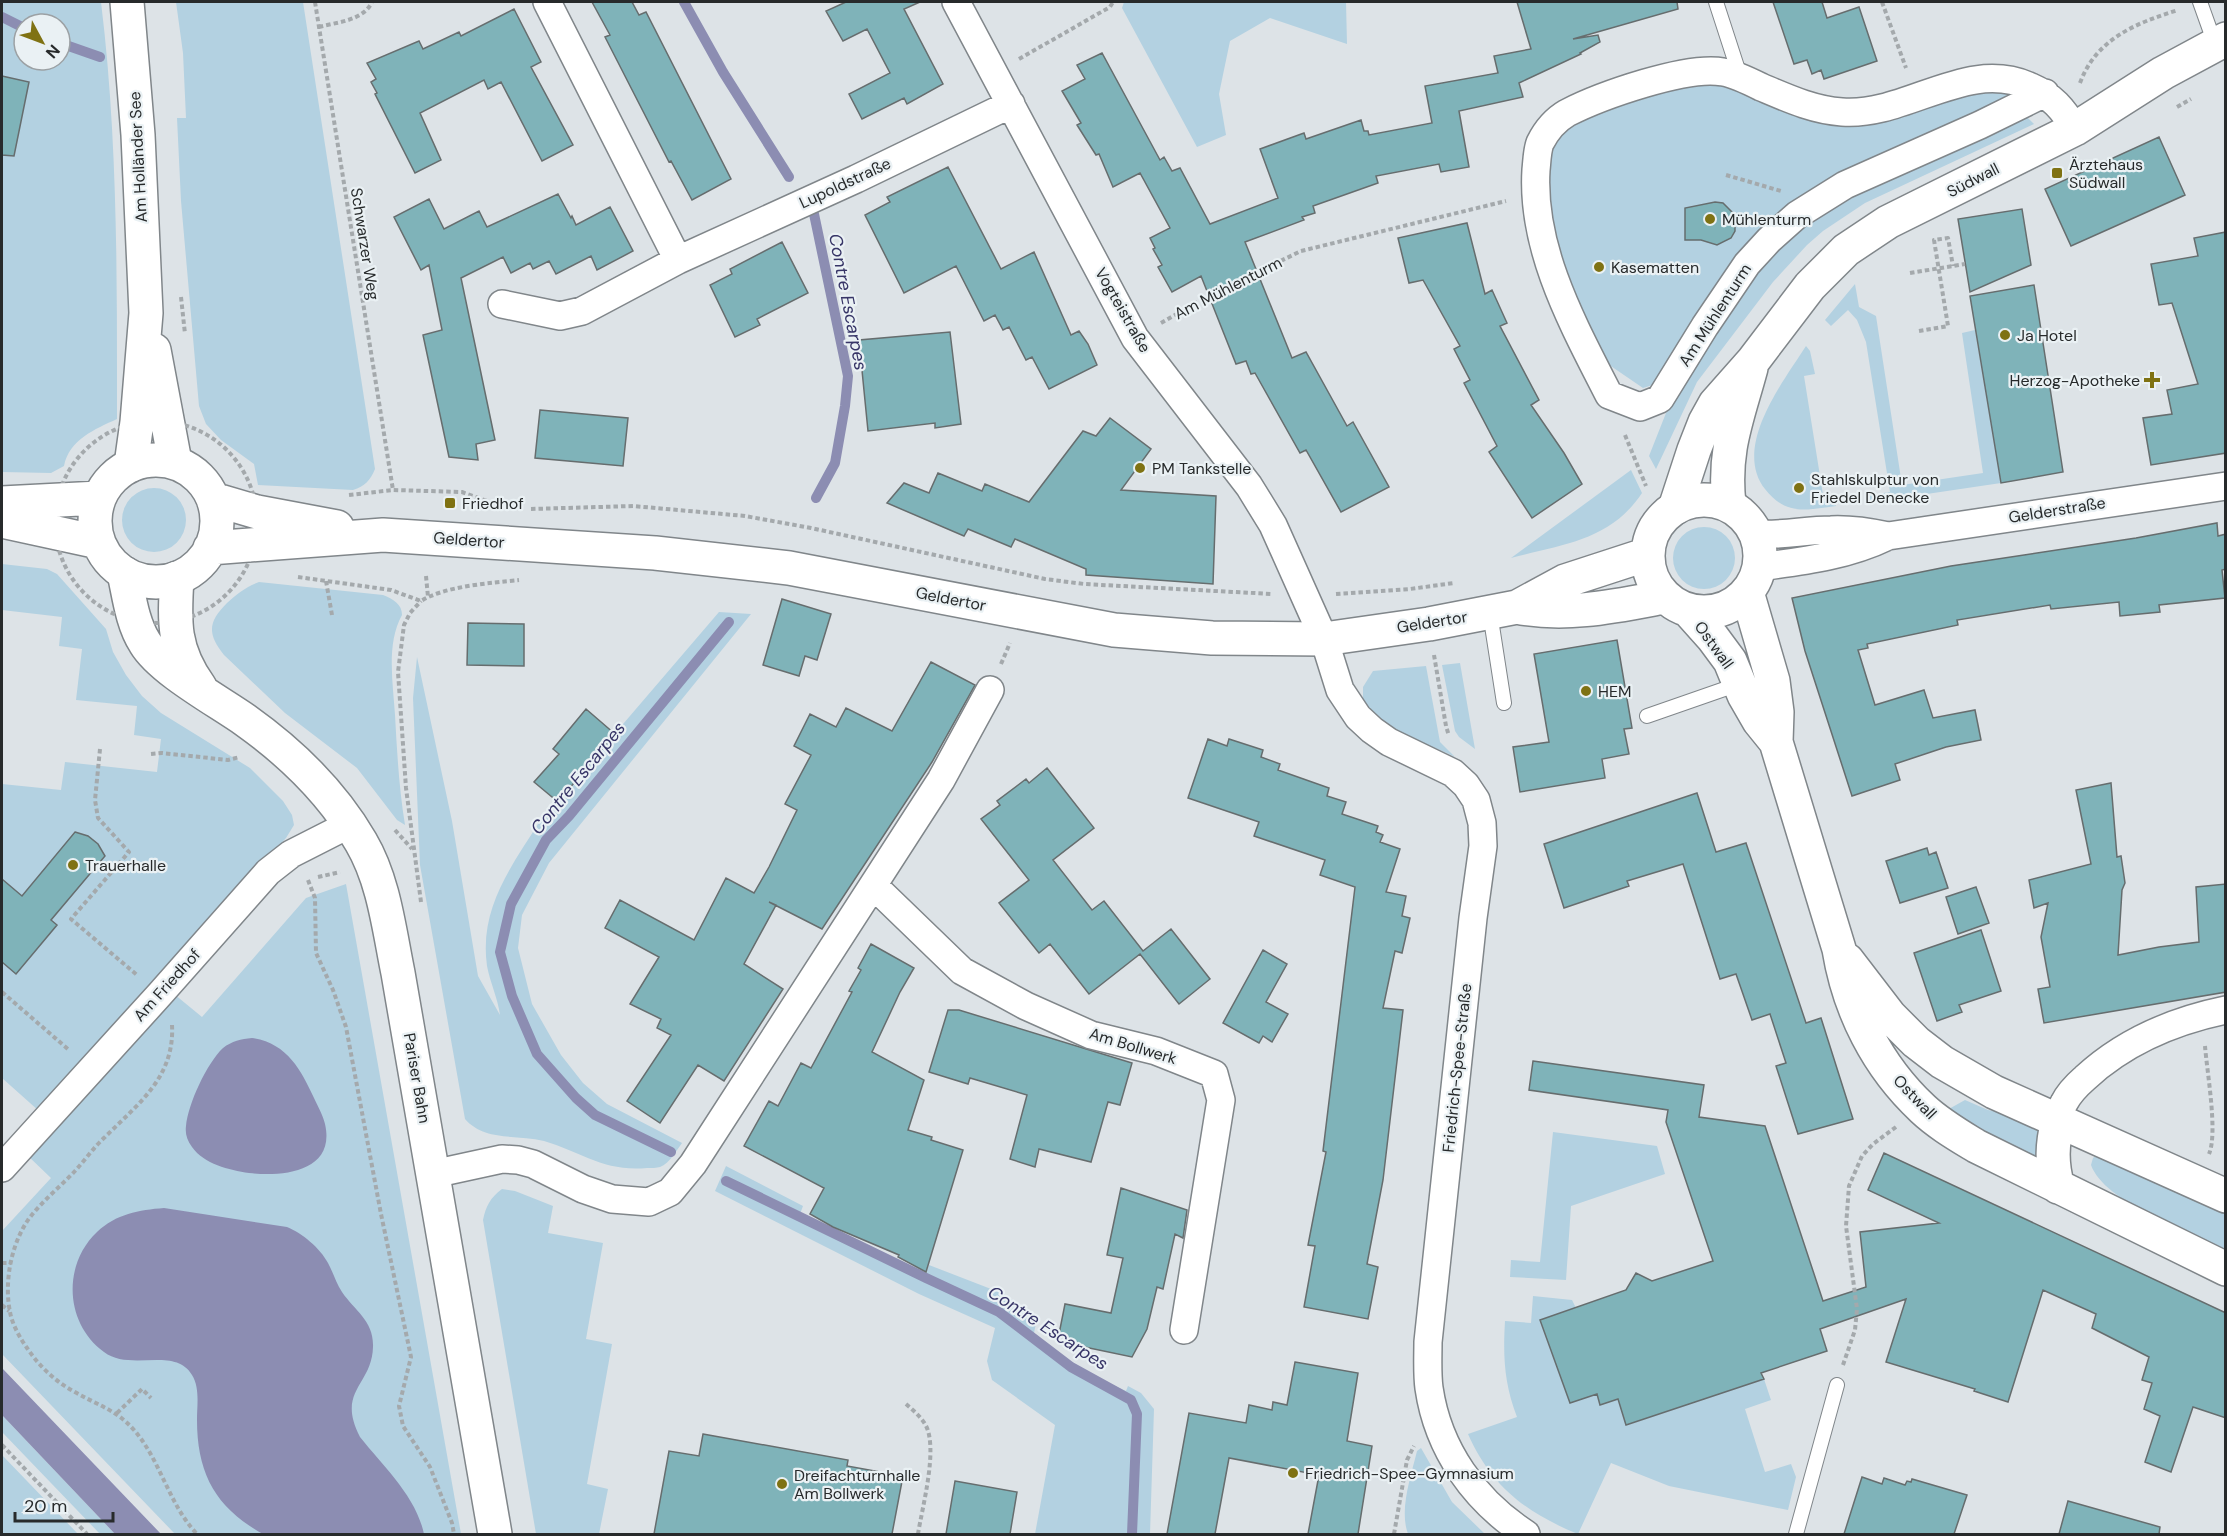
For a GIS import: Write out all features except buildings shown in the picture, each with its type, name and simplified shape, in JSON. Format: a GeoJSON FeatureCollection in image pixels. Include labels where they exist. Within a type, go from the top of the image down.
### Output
{"type":"FeatureCollection","features":[{"type":"Feature","properties":{"kind":"main road","name":"Am Holländer See"},"geometry":{"type":"LineString","coordinates":[[127,2],[138,135],[146,314],[131,465]]}},
{"type":"Feature","properties":{"kind":"main road","name":"Südwall"},"geometry":{"type":"LineString","coordinates":[[1675,508],[1705,422],[1728,388],[1753,361],[1810,286],[1846,250],[1888,222],[2075,129],[2163,73],[2220,41]]}},
{"type":"Feature","properties":{"kind":"main road","name":"Am Holländer See"},"geometry":{"type":"LineString","coordinates":[[146,314],[175,462]]}},
{"type":"Feature","properties":{"kind":"main road","name":"Südwall"},"geometry":{"type":"LineString","coordinates":[[1729,505],[1726,480],[1727,455],[1733,426],[1753,361]]}},
{"type":"Feature","properties":{"kind":"main road"},"geometry":{"type":"LineString","coordinates":[[145,460],[175,462],[191,471],[204,483],[213,499],[217,515],[216,532],[210,548],[196,566],[177,578],[159,582],[141,580],[124,573],[104,554],[98,542],[94,520],[99,498],[117,473],[131,465],[145,460]]}},
{"type":"Feature","properties":{"kind":"main road"},"geometry":{"type":"LineString","coordinates":[[2,503],[99,498]]}},
{"type":"Feature","properties":{"kind":"main road","name":"Geldertor"},"geometry":{"type":"LineString","coordinates":[[213,499],[257,512],[383,535],[655,553],[789,568],[1024,629],[1114,630],[1212,638],[1323,639],[1429,624],[1503,610],[1541,612],[1676,603]]}},
{"type":"Feature","properties":{"kind":"main road"},"geometry":{"type":"LineString","coordinates":[[1711,500],[1729,505],[1744,516],[1753,527],[1760,549],[1753,580],[1739,601],[1724,608],[1707,612],[1676,603],[1655,585],[1650,572],[1648,554],[1651,536],[1661,520],[1675,508],[1692,501],[1711,500]]}},
{"type":"Feature","properties":{"kind":"main road"},"geometry":{"type":"LineString","coordinates":[[2,521],[98,542]]}},
{"type":"Feature","properties":{"kind":"main road","name":"Geldertor"},"geometry":{"type":"LineString","coordinates":[[210,548],[383,535]]}},
{"type":"Feature","properties":{"kind":"main road","name":"Geldertor"},"geometry":{"type":"LineString","coordinates":[[1503,610],[1565,581],[1648,554]]}},
{"type":"Feature","properties":{"kind":"main road","name":"Pariser Bahn"},"geometry":{"type":"LineString","coordinates":[[124,573],[135,621],[144,642],[162,662],[248,722],[286,753],[315,781],[350,824],[378,880],[434,1174],[495,1534]]}},
{"type":"Feature","properties":{"kind":"main road","name":"Pariser Bahn"},"geometry":{"type":"LineString","coordinates":[[177,578],[174,621],[177,637],[189,672],[203,691]]}},
{"type":"Feature","properties":{"kind":"main road","name":"Ostwall"},"geometry":{"type":"LineString","coordinates":[[1753,580],[1773,681],[1777,712],[1776,742],[1839,949],[1851,1003],[1872,1046],[1897,1081],[1923,1110],[1976,1146],[2226,1269]]}},
{"type":"Feature","properties":{"kind":"main road","name":"Ostwall"},"geometry":{"type":"LineString","coordinates":[[1676,603],[1713,638],[1730,661],[1739,684],[1759,721],[1776,742]]}},
{"type":"Feature","properties":{"kind":"main road","name":"Ostwall"},"geometry":{"type":"LineString","coordinates":[[1839,949],[1890,1017],[1916,1042],[1969,1079],[2211,1189]]}},
{"type":"Feature","properties":{"kind":"main road"},"geometry":{"type":"LineString","coordinates":[[2058,1120],[2052,1144],[2052,1167],[2058,1187]]}},
{"type":"Feature","properties":{"kind":"street"},"geometry":{"type":"LineString","coordinates":[[547,2],[678,260]]}},
{"type":"Feature","properties":{"kind":"street","name":"Vogteistraße"},"geometry":{"type":"LineString","coordinates":[[956,2],[1135,338],[1249,486],[1274,525],[1323,639]]}},
{"type":"Feature","properties":{"kind":"street","name":"Am Mühlenturm"},"geometry":{"type":"LineString","coordinates":[[2045,93],[1980,125],[1845,185],[1797,215],[1747,264],[1705,326],[1668,390],[1660,399],[1640,407],[1609,395],[1553,277],[1545,250],[1535,194],[1539,146],[1550,127],[1565,114],[1647,83],[1699,71],[1723,72],[1812,107],[1844,112],[1872,110],[1916,98],[1951,85],[1985,78],[2015,80],[2045,93],[2064,110],[2075,129]]}},
{"type":"Feature","properties":{"kind":"street","name":"Lupoldstraße"},"geometry":{"type":"LineString","coordinates":[[502,304],[560,316],[582,310],[678,260],[856,179],[1011,104]]}},
{"type":"Feature","properties":{"kind":"street","name":"Gelderstraße"},"geometry":{"type":"LineString","coordinates":[[1753,580],[1866,547],[1888,536],[2226,486]]}},
{"type":"Feature","properties":{"kind":"street","name":"Gelderstraße"},"geometry":{"type":"LineString","coordinates":[[1755,534],[1775,536],[1830,530],[1863,531],[1888,536]]}},
{"type":"Feature","properties":{"kind":"street","name":"Friedrich-Spee-Straße"},"geometry":{"type":"LineString","coordinates":[[1323,639],[1340,690],[1358,717],[1389,742],[1453,773],[1466,785],[1476,800],[1482,823],[1483,846],[1473,918],[1428,1342],[1429,1388],[1439,1430],[1453,1461],[1476,1491],[1499,1514],[1526,1534]]}},
{"type":"Feature","properties":{"kind":"street"},"geometry":{"type":"LineString","coordinates":[[434,1174],[502,1159],[533,1164],[583,1189],[612,1199],[649,1202],[670,1192],[693,1164],[874,886],[941,780],[990,690]]}},
{"type":"Feature","properties":{"kind":"street","name":"Am Friedhof"},"geometry":{"type":"LineString","coordinates":[[2,1168],[268,872],[298,850],[350,824]]}},
{"type":"Feature","properties":{"kind":"street","name":"Am Bollwerk"},"geometry":{"type":"LineString","coordinates":[[874,886],[962,971],[1026,1006],[1091,1035],[1156,1051],[1214,1074],[1221,1100],[1184,1330]]}},
{"type":"Feature","properties":{"kind":"street"},"geometry":{"type":"LineString","coordinates":[[2058,1120],[2063,1103],[2073,1089],[2096,1068],[2124,1049],[2148,1034],[2174,1024],[2226,1010]]}},
{"type":"Feature","properties":{"kind":"lane"},"geometry":{"type":"LineString","coordinates":[[1716,2],[1741,79]]}},
{"type":"Feature","properties":{"kind":"lane"},"geometry":{"type":"LineString","coordinates":[[2200,3],[2220,41]]}},
{"type":"Feature","properties":{"kind":"lane"},"geometry":{"type":"LineString","coordinates":[[1503,610],[1504,703]]}},
{"type":"Feature","properties":{"kind":"lane"},"geometry":{"type":"LineString","coordinates":[[1647,716],[1739,684]]}},
{"type":"Feature","properties":{"kind":"lane"},"geometry":{"type":"LineString","coordinates":[[1796,1534],[1837,1385]]}},
{"type":"Feature","properties":{"kind":"path","name":"Schwarzer Weg"},"geometry":{"type":"LineString","coordinates":[[315,2],[393,490],[462,492],[501,507],[510,508]]}},
{"type":"Feature","properties":{"kind":"path"},"geometry":{"type":"LineString","coordinates":[[319,27],[357,17],[365,12],[372,2]]}},
{"type":"Feature","properties":{"kind":"path"},"geometry":{"type":"LineString","coordinates":[[995,72],[1110,7],[1113,2]]}},
{"type":"Feature","properties":{"kind":"path"},"geometry":{"type":"LineString","coordinates":[[1882,2],[1916,98]]}},
{"type":"Feature","properties":{"kind":"path"},"geometry":{"type":"LineString","coordinates":[[2075,129],[2078,87],[2083,74],[2091,61],[2110,41],[2126,29],[2142,22],[2200,3]]}},
{"type":"Feature","properties":{"kind":"path"},"geometry":{"type":"LineString","coordinates":[[1726,175],[1777,189],[1811,206]]}},
{"type":"Feature","properties":{"kind":"path","name":"Am Mühlenturm"},"geometry":{"type":"LineString","coordinates":[[1135,338],[1205,298],[1301,251],[1535,194]]}},
{"type":"Feature","properties":{"kind":"path"},"geometry":{"type":"LineString","coordinates":[[1919,331],[1948,326],[1934,240],[1948,238],[1953,266]]}},
{"type":"Feature","properties":{"kind":"path"},"geometry":{"type":"LineString","coordinates":[[1910,273],[1965,264]]}},
{"type":"Feature","properties":{"kind":"path"},"geometry":{"type":"LineString","coordinates":[[194,427],[214,439],[232,454],[246,474],[252,490]]}},
{"type":"Feature","properties":{"kind":"path"},"geometry":{"type":"LineString","coordinates":[[527,509],[633,506],[745,516],[822,530],[1045,579],[1083,584],[1305,596]]}},
{"type":"Feature","properties":{"kind":"path"},"geometry":{"type":"LineString","coordinates":[[61,561],[74,582],[91,599],[111,613]]}},
{"type":"Feature","properties":{"kind":"path"},"geometry":{"type":"LineString","coordinates":[[244,573],[255,573]]}},
{"type":"Feature","properties":{"kind":"path"},"geometry":{"type":"LineString","coordinates":[[288,575],[391,590],[421,601]]}},
{"type":"Feature","properties":{"kind":"path"},"geometry":{"type":"LineString","coordinates":[[426,576],[428,597]]}},
{"type":"Feature","properties":{"kind":"path"},"geometry":{"type":"LineString","coordinates":[[412,849],[398,672],[404,625],[410,613],[428,597],[447,591],[529,578]]}},
{"type":"Feature","properties":{"kind":"path"},"geometry":{"type":"LineString","coordinates":[[326,581],[332,615]]}},
{"type":"Feature","properties":{"kind":"path"},"geometry":{"type":"LineString","coordinates":[[1423,587],[1446,726],[1451,740]]}},
{"type":"Feature","properties":{"kind":"path"},"geometry":{"type":"LineString","coordinates":[[990,690],[1010,643],[1024,629]]}},
{"type":"Feature","properties":{"kind":"path"},"geometry":{"type":"LineString","coordinates":[[1010,643],[1024,629]]}},
{"type":"Feature","properties":{"kind":"path"},"geometry":{"type":"LineString","coordinates":[[1001,640],[1010,643]]}},
{"type":"Feature","properties":{"kind":"path"},"geometry":{"type":"LineString","coordinates":[[9,1312],[10,1263],[18,1239],[28,1220],[102,1139],[134,1109],[161,1077],[173,1043],[168,1003],[71,919],[129,852],[98,818],[95,800],[100,749]]}},
{"type":"Feature","properties":{"kind":"path"},"geometry":{"type":"LineString","coordinates":[[152,754],[228,760],[243,755]]}},
{"type":"Feature","properties":{"kind":"path"},"geometry":{"type":"LineString","coordinates":[[308,880],[315,898],[316,953],[333,990],[346,1027],[411,1357],[399,1406],[403,1426],[430,1467],[452,1522],[454,1534]]}},
{"type":"Feature","properties":{"kind":"path"},"geometry":{"type":"LineString","coordinates":[[2,992],[92,1069]]}},
{"type":"Feature","properties":{"kind":"path"},"geometry":{"type":"LineString","coordinates":[[2204,1040],[2212,1132],[2211,1189]]}},
{"type":"Feature","properties":{"kind":"path"},"geometry":{"type":"LineString","coordinates":[[1837,1385],[1857,1319],[1846,1226],[1848,1186],[1862,1156],[1873,1144],[1923,1110]]}},
{"type":"Feature","properties":{"kind":"path"},"geometry":{"type":"LineString","coordinates":[[2,1263],[10,1263]]}},
{"type":"Feature","properties":{"kind":"path"},"geometry":{"type":"LineString","coordinates":[[2,1305],[9,1312],[37,1362],[73,1391],[117,1413],[134,1430],[148,1449],[179,1510],[197,1534]]}},
{"type":"Feature","properties":{"kind":"path"},"geometry":{"type":"LineString","coordinates":[[117,1413],[142,1389],[151,1398]]}},
{"type":"Feature","properties":{"kind":"path"},"geometry":{"type":"LineString","coordinates":[[906,1404],[922,1420],[930,1438],[931,1455],[918,1534]]}},
{"type":"Feature","properties":{"kind":"path"},"geometry":{"type":"LineString","coordinates":[[1394,1534],[1407,1460],[1416,1442],[1439,1430]]}},
{"type":"Feature","properties":{"kind":"path"},"geometry":{"type":"LineString","coordinates":[[2,1445],[87,1534]]}},
{"type":"Feature","properties":{"kind":"shaded area"},"geometry":{"type":"Polygon","coordinates":[[[2,2],[101,2],[114,158],[117,419],[84,436],[71,449],[64,466],[51,473],[2,472],[2,2]]]}},
{"type":"Feature","properties":{"kind":"shaded area"},"geometry":{"type":"Polygon","coordinates":[[[176,2],[303,2],[375,469],[367,482],[353,490],[258,485],[254,464],[221,440],[206,424],[199,406],[181,201],[177,118],[186,118],[183,53],[176,2]]]}},
{"type":"Feature","properties":{"kind":"shaded area"},"geometry":{"type":"Polygon","coordinates":[[[1124,2],[1346,2],[1347,44],[1270,18],[1230,41],[1219,94],[1226,135],[1197,147],[1122,8],[1124,2]]]}},
{"type":"Feature","properties":{"kind":"shaded area"},"geometry":{"type":"Polygon","coordinates":[[[1705,82],[1726,86],[1782,107],[1969,92],[2008,92],[2003,102],[1825,185],[1656,384],[1643,388],[1602,360],[1576,309],[1550,220],[1549,154],[1564,131],[1581,117],[1613,101],[1705,82]]]}},
{"type":"Feature","properties":{"kind":"shaded area"},"geometry":{"type":"Polygon","coordinates":[[[2027,117],[2034,124],[1865,203],[1823,231],[1807,245],[1773,282],[1697,382],[1656,469],[1649,456],[1666,413],[1747,278],[1822,208],[2027,117]]]}},
{"type":"Feature","properties":{"kind":"shaded area"},"geometry":{"type":"Polygon","coordinates":[[[1855,284],[1859,307],[1876,316],[1902,485],[1983,473],[1962,333],[1975,330],[2001,483],[1866,503],[1865,496],[1890,492],[1866,342],[1857,320],[1848,310],[1831,326],[1825,320],[1855,284]]]}},
{"type":"Feature","properties":{"kind":"shaded area"},"geometry":{"type":"Polygon","coordinates":[[[1806,346],[1810,351],[1815,374],[1804,376],[1824,501],[1835,500],[1836,506],[1797,509],[1781,504],[1765,489],[1756,472],[1754,454],[1757,435],[1774,396],[1806,346]]]}},
{"type":"Feature","properties":{"kind":"shaded area"},"geometry":{"type":"Polygon","coordinates":[[[1631,470],[1642,493],[1615,521],[1584,538],[1511,558],[1631,470]]]}},
{"type":"Feature","properties":{"kind":"shaded area"},"geometry":{"type":"Polygon","coordinates":[[[148,488],[160,488],[177,497],[184,508],[186,520],[184,532],[177,543],[160,552],[148,552],[136,547],[127,538],[122,526],[122,514],[127,502],[136,493],[148,488]]]}},
{"type":"Feature","properties":{"kind":"shaded area"},"geometry":{"type":"Polygon","coordinates":[[[1704,527],[1726,536],[1735,558],[1726,580],[1704,589],[1682,580],[1673,558],[1682,536],[1704,527]]]}},
{"type":"Feature","properties":{"kind":"shaded area"},"geometry":{"type":"Polygon","coordinates":[[[2,564],[47,569],[57,574],[106,629],[113,652],[126,675],[142,696],[161,713],[250,768],[283,801],[292,815],[294,825],[286,838],[39,1111],[2,1078],[2,784],[61,790],[65,762],[157,772],[161,739],[134,735],[137,706],[76,700],[82,649],[59,646],[62,617],[2,610],[2,564]]]}},
{"type":"Feature","properties":{"kind":"shaded area"},"geometry":{"type":"Polygon","coordinates":[[[259,582],[383,595],[399,605],[402,615],[394,638],[392,677],[398,770],[405,825],[397,820],[357,768],[285,713],[218,648],[212,634],[216,616],[235,596],[259,582]]]}},
{"type":"Feature","properties":{"kind":"shaded area"},"geometry":{"type":"Polygon","coordinates":[[[719,612],[751,614],[549,863],[522,915],[518,948],[532,1004],[561,1055],[583,1083],[607,1104],[682,1143],[670,1160],[660,1167],[632,1168],[605,1164],[544,1141],[482,1131],[465,1119],[420,865],[413,698],[417,657],[452,821],[478,976],[500,1015],[487,966],[486,945],[493,907],[508,872],[540,821],[719,612]]]}},
{"type":"Feature","properties":{"kind":"shaded area"},"geometry":{"type":"Polygon","coordinates":[[[1460,663],[1475,749],[1455,731],[1442,665],[1460,663]]]}},
{"type":"Feature","properties":{"kind":"shaded area"},"geometry":{"type":"Polygon","coordinates":[[[1426,666],[1440,742],[1455,757],[1391,728],[1371,711],[1363,699],[1363,687],[1373,671],[1426,666]]]}},
{"type":"Feature","properties":{"kind":"shaded area"},"geometry":{"type":"Polygon","coordinates":[[[346,884],[461,1534],[175,1534],[2,1354],[2,1231],[51,1178],[26,1154],[174,994],[202,1017],[306,898],[346,884]]]}},
{"type":"Feature","properties":{"kind":"shaded area"},"geometry":{"type":"Polygon","coordinates":[[[252,1038],[275,1046],[291,1059],[304,1078],[323,1117],[326,1140],[322,1152],[314,1162],[304,1168],[276,1174],[233,1170],[203,1158],[192,1147],[188,1139],[186,1126],[190,1107],[211,1063],[226,1046],[252,1038]]]}},
{"type":"Feature","properties":{"kind":"shaded area"},"geometry":{"type":"Polygon","coordinates":[[[1965,1100],[1988,1110],[1998,1112],[2005,1110],[2041,1126],[2039,1154],[2031,1157],[2022,1154],[1947,1110],[1965,1100]]]}},
{"type":"Feature","properties":{"kind":"shaded area"},"geometry":{"type":"Polygon","coordinates":[[[1553,1132],[1657,1146],[1665,1174],[1571,1206],[1566,1280],[1510,1277],[1511,1260],[1540,1262],[1553,1132]]]}},
{"type":"Feature","properties":{"kind":"shaded area"},"geometry":{"type":"Polygon","coordinates":[[[2098,1154],[2225,1211],[2225,1250],[2150,1215],[2112,1192],[2099,1179],[2091,1165],[2093,1158],[2098,1154]]]}},
{"type":"Feature","properties":{"kind":"shaded area"},"geometry":{"type":"Polygon","coordinates":[[[726,1166],[803,1206],[800,1214],[925,1276],[929,1265],[1004,1294],[1037,1318],[1034,1333],[1073,1366],[1126,1391],[1128,1386],[1141,1393],[1154,1409],[1150,1534],[1035,1534],[1055,1425],[992,1380],[987,1361],[995,1328],[919,1294],[715,1191],[726,1166]]]}},
{"type":"Feature","properties":{"kind":"shaded area"},"geometry":{"type":"Polygon","coordinates":[[[502,1189],[515,1191],[553,1206],[548,1233],[603,1243],[586,1339],[612,1344],[587,1484],[608,1489],[599,1534],[536,1534],[483,1220],[489,1203],[502,1189]]]}},
{"type":"Feature","properties":{"kind":"shaded area"},"geometry":{"type":"Polygon","coordinates":[[[164,1208],[287,1227],[304,1237],[320,1252],[342,1292],[367,1323],[372,1338],[371,1360],[353,1398],[354,1421],[360,1437],[406,1494],[420,1520],[424,1534],[263,1534],[233,1513],[221,1501],[205,1473],[198,1439],[197,1391],[192,1375],[175,1362],[115,1358],[91,1340],[75,1310],[73,1294],[78,1261],[86,1245],[104,1226],[120,1217],[164,1208]]]}},
{"type":"Feature","properties":{"kind":"shaded area"},"geometry":{"type":"Polygon","coordinates":[[[1533,1296],[1572,1300],[1576,1308],[1540,1320],[1570,1403],[1597,1394],[1600,1405],[1618,1399],[1627,1425],[1764,1379],[1771,1400],[1745,1409],[1765,1472],[1791,1464],[1796,1477],[1788,1510],[1669,1486],[1611,1463],[1578,1534],[1542,1517],[1512,1496],[1488,1469],[1468,1434],[1517,1417],[1509,1393],[1505,1370],[1505,1321],[1531,1323],[1533,1296]]]}},
{"type":"Feature","properties":{"kind":"shaded area"},"geometry":{"type":"Polygon","coordinates":[[[2,1368],[161,1534],[115,1534],[2,1415],[2,1368]]]}},
{"type":"Feature","properties":{"kind":"shaded area"},"geometry":{"type":"Polygon","coordinates":[[[2,1415],[115,1534],[100,1534],[2,1432],[2,1415]]]}},
{"type":"Feature","properties":{"kind":"shaded area"},"geometry":{"type":"Polygon","coordinates":[[[1421,1448],[1452,1502],[1485,1534],[1408,1534],[1405,1504],[1417,1451],[1421,1448]]]}},
{"type":"Feature","properties":{"kind":"shaded area"},"geometry":{"type":"Polygon","coordinates":[[[2,1455],[78,1534],[2,1534],[2,1455]]]}},
{"type":"Feature","properties":{"kind":"waterway","name":"Contre Escarpes"},"geometry":{"type":"LineString","coordinates":[[684,2],[723,72],[789,177]]}},
{"type":"Feature","properties":{"kind":"waterway"},"geometry":{"type":"LineString","coordinates":[[2,17],[12,22]]}},
{"type":"Feature","properties":{"kind":"waterway"},"geometry":{"type":"LineString","coordinates":[[72,47],[100,57]]}},
{"type":"Feature","properties":{"kind":"waterway","name":"Contre Escarpes"},"geometry":{"type":"LineString","coordinates":[[814,214],[848,376],[835,463],[816,498]]}},
{"type":"Feature","properties":{"kind":"waterway","name":"Contre Escarpes"},"geometry":{"type":"LineString","coordinates":[[671,1152],[595,1115],[576,1098],[537,1054],[512,996],[500,952],[511,904],[546,840],[569,816],[729,622]]}},
{"type":"Feature","properties":{"kind":"waterway","name":"Contre Escarpes"},"geometry":{"type":"LineString","coordinates":[[726,1181],[999,1312],[1071,1367],[1131,1400],[1137,1414],[1132,1534]]}},
{"type":"Feature","properties":{"kind":"place","name":"Ärztehaus Südwall"},"geometry":{"type":"Point","coordinates":[2057,173]}},
{"type":"Feature","properties":{"kind":"place","name":"Mühlenturm"},"geometry":{"type":"Point","coordinates":[1710,219]}},
{"type":"Feature","properties":{"kind":"place","name":"Kasematten"},"geometry":{"type":"Point","coordinates":[1599,267]}},
{"type":"Feature","properties":{"kind":"place","name":"Ja Hotel"},"geometry":{"type":"Point","coordinates":[2005,335]}},
{"type":"Feature","properties":{"kind":"place","name":"Herzog-Apotheke"},"geometry":{"type":"Point","coordinates":[2152,380]}},
{"type":"Feature","properties":{"kind":"place","name":"PM Tankstelle"},"geometry":{"type":"Point","coordinates":[1140,468]}},
{"type":"Feature","properties":{"kind":"place","name":"Stahlskulptur von Friedel Denecke"},"geometry":{"type":"Point","coordinates":[1799,488]}},
{"type":"Feature","properties":{"kind":"place","name":"Friedhof"},"geometry":{"type":"Point","coordinates":[450,503]}},
{"type":"Feature","properties":{"kind":"place","name":"HEM"},"geometry":{"type":"Point","coordinates":[1586,691]}},
{"type":"Feature","properties":{"kind":"place","name":"Trauerhalle"},"geometry":{"type":"Point","coordinates":[73,865]}},
{"type":"Feature","properties":{"kind":"place","name":"Friedrich-Spee-Gymnasium"},"geometry":{"type":"Point","coordinates":[1293,1473]}},
{"type":"Feature","properties":{"kind":"place","name":"Dreifachturnhalle Am Bollwerk"},"geometry":{"type":"Point","coordinates":[782,1484]}}]}
